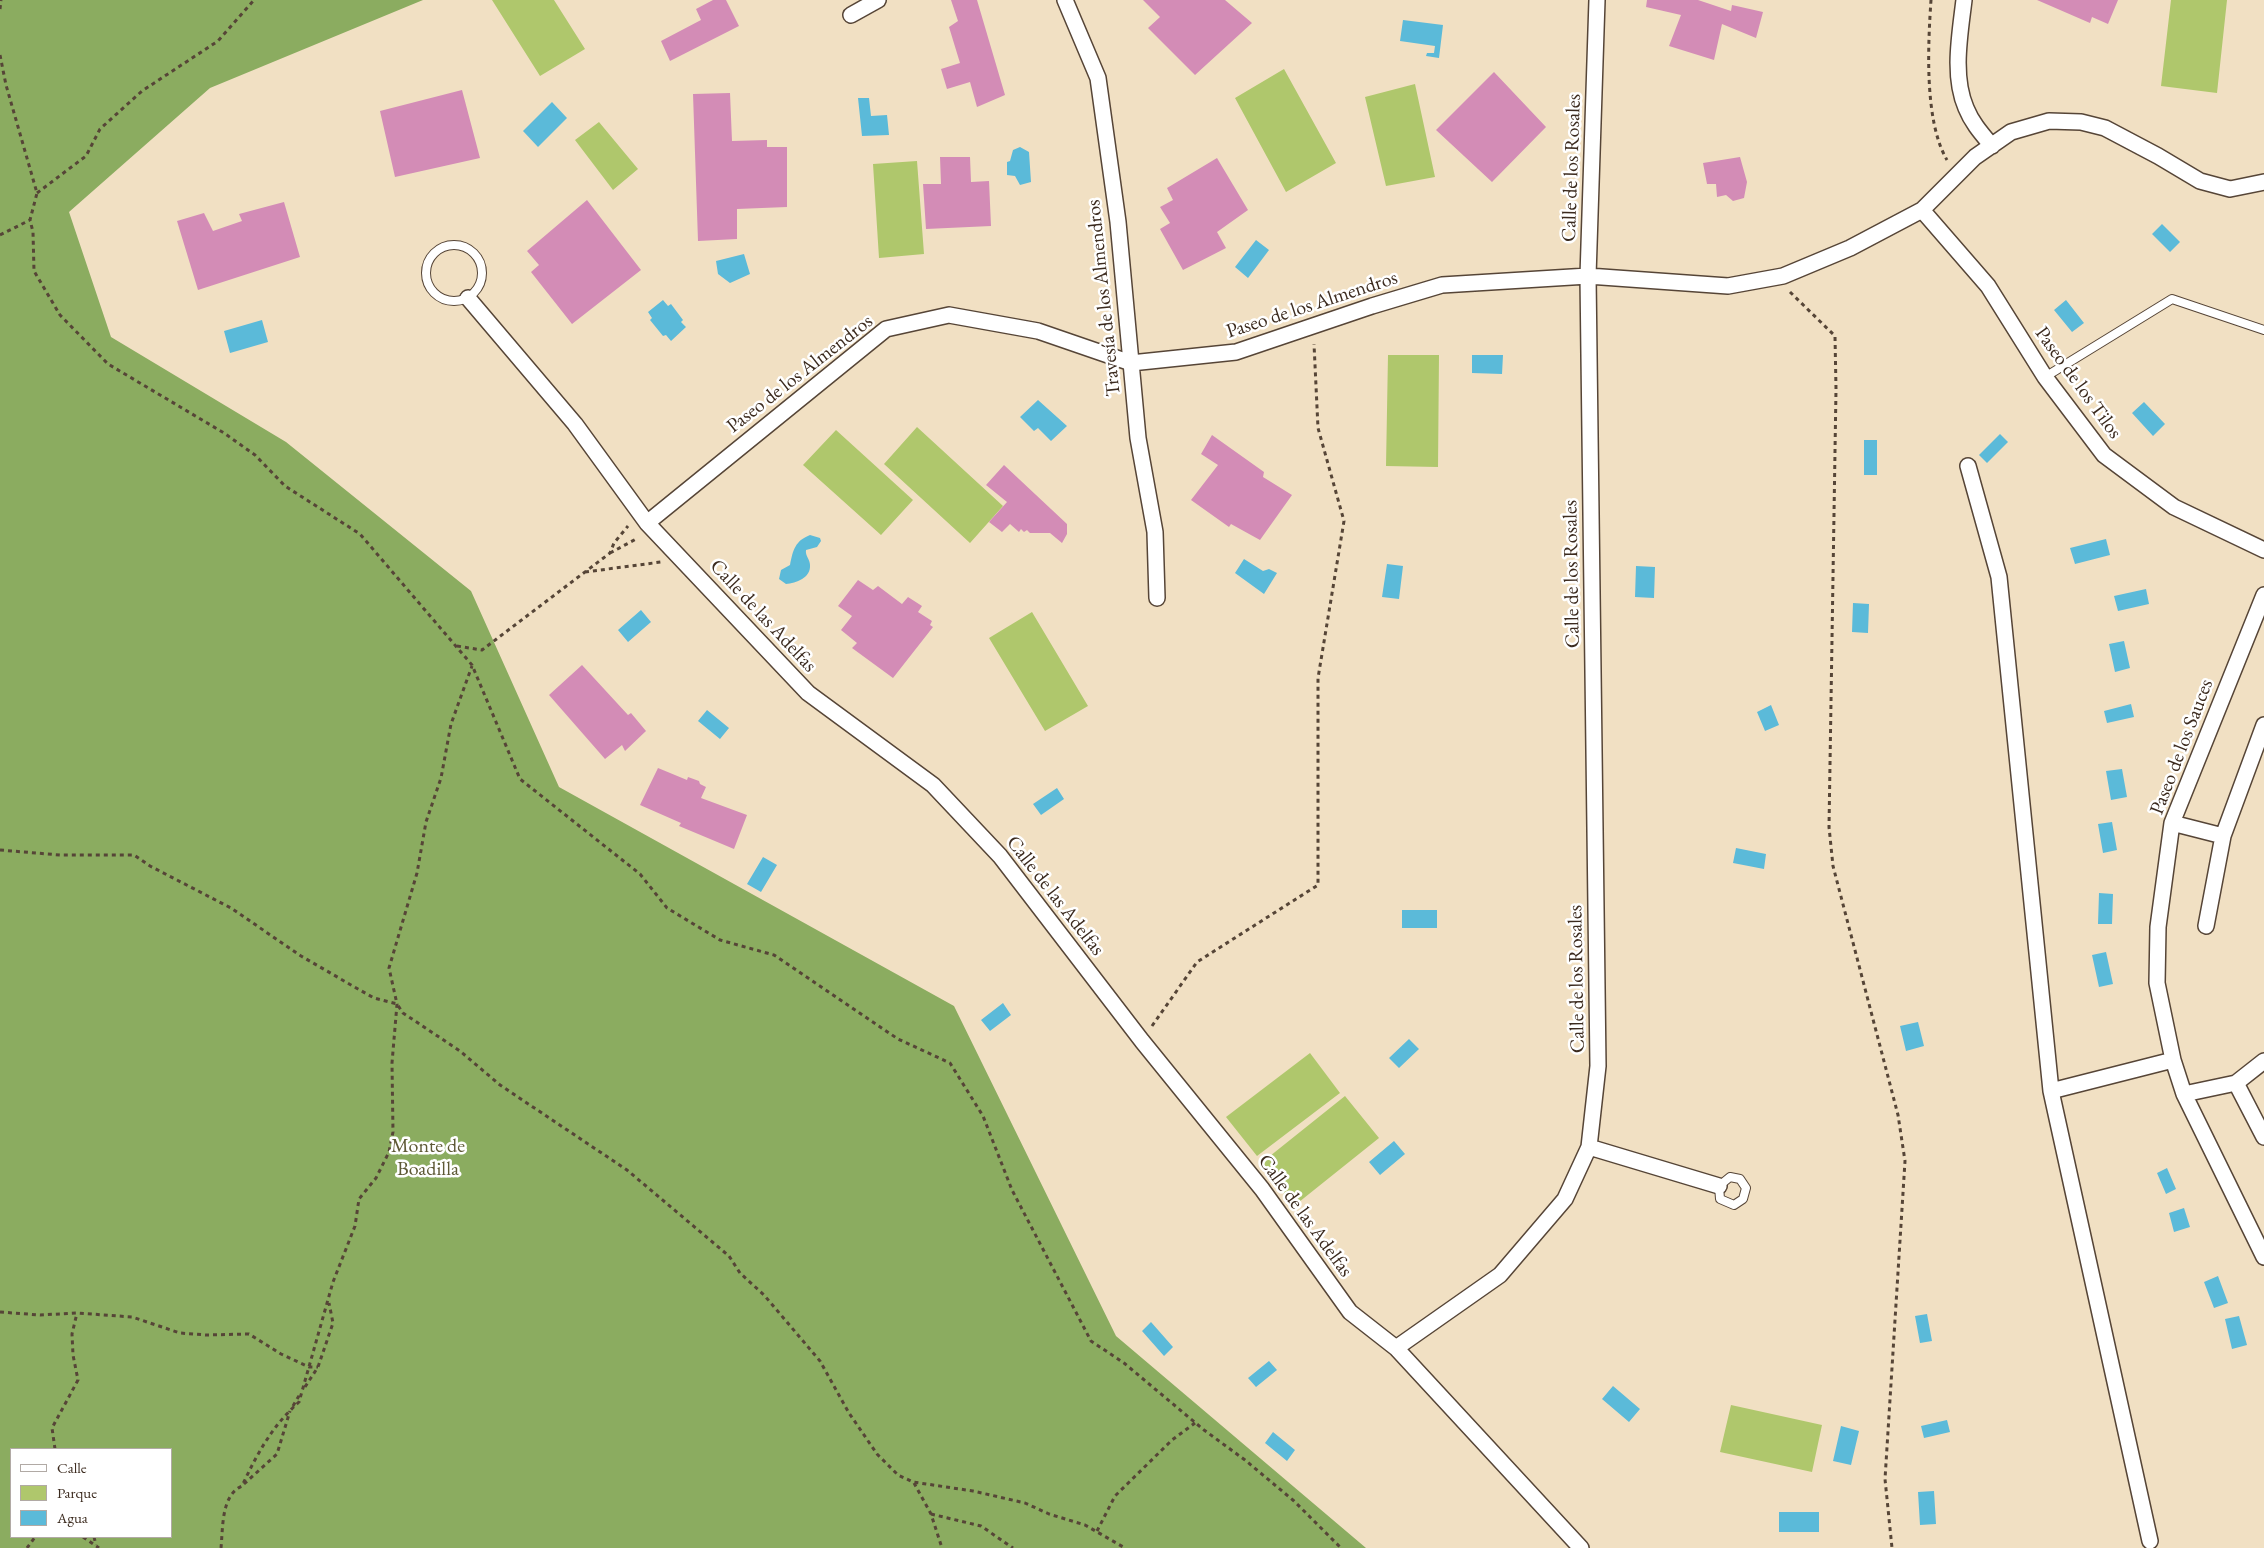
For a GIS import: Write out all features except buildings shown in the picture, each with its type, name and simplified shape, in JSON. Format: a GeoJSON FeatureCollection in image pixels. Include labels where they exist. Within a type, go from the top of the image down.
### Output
{"type":"FeatureCollection","features":[{"type":"Feature","properties":{"kind":"street"},"geometry":{"type":"LineString","coordinates":[[851,15],[878,0]]}},
{"type":"Feature","properties":{"kind":"street","name":"Travesía de los Almendros"},"geometry":{"type":"LineString","coordinates":[[1065,0],[1098,78],[1118,222],[1138,438],[1155,532],[1157,598]]}},
{"type":"Feature","properties":{"kind":"street","name":"Calle de los Rosales"},"geometry":{"type":"LineString","coordinates":[[1396,1348],[1500,1275],[1565,1199],[1589,1147],[1598,1066],[1588,276],[1598,0]]}},
{"type":"Feature","properties":{"kind":"street"},"geometry":{"type":"LineString","coordinates":[[1964,0],[1960,50],[1960,87],[1965,108],[1975,127],[1992,146]]}},
{"type":"Feature","properties":{"kind":"street","name":"Paseo de los Almendros"},"geometry":{"type":"LineString","coordinates":[[646,521],[886,330],[949,315],[1038,331],[1131,363],[1236,352],[1442,285],[1588,276],[1728,286],[1775,278],[1850,248],[1922,210],[1974,157],[2011,132],[2049,121],[2081,122],[2105,128],[2200,181],[2230,189],[2264,182]]}},
{"type":"Feature","properties":{"kind":"street","name":"Paseo de los Tilos"},"geometry":{"type":"LineString","coordinates":[[1922,210],[1988,286],[2045,377],[2104,455],[2174,507],[2264,550]]}},
{"type":"Feature","properties":{"kind":"street","name":"Calle de las Adelfas"},"geometry":{"type":"LineString","coordinates":[[468,298],[575,424],[646,521],[808,693],[933,785],[1000,856],[1142,1041],[1262,1189],[1350,1312],[1396,1348],[1581,1548]]}},
{"type":"Feature","properties":{"kind":"street"},"geometry":{"type":"LineString","coordinates":[[1968,466],[1999,577],[2051,1091],[2150,1541]]}},
{"type":"Feature","properties":{"kind":"street","name":"Paseo de los Sauces"},"geometry":{"type":"LineString","coordinates":[[2264,594],[2172,823],[2158,926],[2157,983],[2173,1060],[2184,1094],[2264,1257]]}},
{"type":"Feature","properties":{"kind":"street"},"geometry":{"type":"LineString","coordinates":[[2206,926],[2223,836],[2264,725]]}},
{"type":"Feature","properties":{"kind":"street"},"geometry":{"type":"LineString","coordinates":[[2172,823],[2223,836]]}},
{"type":"Feature","properties":{"kind":"street"},"geometry":{"type":"LineString","coordinates":[[2051,1091],[2173,1060]]}},
{"type":"Feature","properties":{"kind":"street"},"geometry":{"type":"LineString","coordinates":[[2184,1094],[2236,1083],[2264,1061]]}},
{"type":"Feature","properties":{"kind":"street"},"geometry":{"type":"LineString","coordinates":[[2236,1083],[2264,1137]]}},
{"type":"Feature","properties":{"kind":"street"},"geometry":{"type":"LineString","coordinates":[[1589,1147],[1719,1186]]}},
{"type":"Feature","properties":{"kind":"lane"},"geometry":{"type":"LineString","coordinates":[[449,246],[459,246],[472,252],[478,259],[482,271],[481,281],[476,291],[468,298],[458,301],[444,299],[436,294],[429,284],[426,275],[430,260],[440,250],[449,246]]}},
{"type":"Feature","properties":{"kind":"lane"},"geometry":{"type":"LineString","coordinates":[[2045,377],[2172,299],[2264,330]]}},
{"type":"Feature","properties":{"kind":"path"},"geometry":{"type":"LineString","coordinates":[[0,8],[1,0]]}},
{"type":"Feature","properties":{"kind":"path"},"geometry":{"type":"LineString","coordinates":[[37,193],[86,156],[100,129],[142,91],[218,42],[254,0]]}},
{"type":"Feature","properties":{"kind":"path"},"geometry":{"type":"LineString","coordinates":[[1931,0],[1930,97],[1942,151],[1956,176]]}},
{"type":"Feature","properties":{"kind":"path"},"geometry":{"type":"LineString","coordinates":[[0,55],[6,85],[37,193],[30,220],[33,232],[34,271],[60,315],[108,364],[224,434],[255,455],[285,486],[360,534],[472,665],[520,779],[640,874],[667,908],[720,940],[774,955],[898,1039],[950,1063],[983,1116],[1012,1190],[1091,1341],[1140,1376],[1195,1423],[1245,1460],[1294,1501],[1341,1548]]}},
{"type":"Feature","properties":{"kind":"path"},"geometry":{"type":"LineString","coordinates":[[0,235],[30,220]]}},
{"type":"Feature","properties":{"kind":"path"},"geometry":{"type":"LineString","coordinates":[[1775,278],[1835,336],[1836,389],[1829,827],[1833,866],[1898,1115],[1905,1161],[1884,1479],[1892,1548]]}},
{"type":"Feature","properties":{"kind":"path"},"geometry":{"type":"LineString","coordinates":[[1142,1041],[1198,962],[1318,885],[1318,678],[1344,522],[1318,428],[1312,326]]}},
{"type":"Feature","properties":{"kind":"path"},"geometry":{"type":"LineString","coordinates":[[456,646],[482,650],[610,553],[646,521]]}},
{"type":"Feature","properties":{"kind":"path"},"geometry":{"type":"LineString","coordinates":[[610,553],[614,543],[646,521]]}},
{"type":"Feature","properties":{"kind":"path"},"geometry":{"type":"LineString","coordinates":[[584,572],[682,559]]}},
{"type":"Feature","properties":{"kind":"path"},"geometry":{"type":"LineString","coordinates":[[242,1486],[260,1448],[290,1410],[299,1402],[333,1282],[355,1226],[359,1199],[376,1178],[390,1152],[393,1132],[392,1063],[397,1004],[390,968],[417,873],[426,822],[441,778],[451,724],[472,665]]}},
{"type":"Feature","properties":{"kind":"path"},"geometry":{"type":"LineString","coordinates":[[0,850],[60,855],[134,855],[150,866],[231,908],[300,956],[358,989],[374,998],[397,1004],[403,1013],[460,1051],[500,1085],[627,1170],[729,1256],[740,1273],[764,1295],[820,1361],[850,1413],[877,1454],[898,1475],[913,1482],[974,1490],[1025,1502],[1049,1514],[1085,1525],[1125,1548]]}},
{"type":"Feature","properties":{"kind":"path"},"geometry":{"type":"LineString","coordinates":[[302,1391],[318,1367],[333,1323],[328,1301]]}},
{"type":"Feature","properties":{"kind":"path"},"geometry":{"type":"LineString","coordinates":[[0,1312],[40,1315],[77,1313],[132,1317],[180,1333],[206,1335],[249,1334],[281,1354],[310,1367],[318,1367]]}},
{"type":"Feature","properties":{"kind":"path"},"geometry":{"type":"LineString","coordinates":[[55,1448],[52,1428],[78,1380],[73,1355],[72,1334],[77,1313]]}},
{"type":"Feature","properties":{"kind":"path"},"geometry":{"type":"LineString","coordinates":[[221,1548],[227,1502],[233,1490],[242,1486],[277,1454],[290,1410]]}},
{"type":"Feature","properties":{"kind":"path"},"geometry":{"type":"LineString","coordinates":[[1097,1531],[1115,1496],[1158,1453],[1195,1423]]}},
{"type":"Feature","properties":{"kind":"path"},"geometry":{"type":"LineString","coordinates":[[913,1482],[931,1514],[942,1548]]}},
{"type":"Feature","properties":{"kind":"path"},"geometry":{"type":"LineString","coordinates":[[931,1514],[981,1526],[1013,1548]]}},
{"type":"Feature","properties":{"kind":"path"},"geometry":{"type":"LineString","coordinates":[[84,1538],[98,1547]]}},
{"type":"Feature","properties":{"kind":"path"},"geometry":{"type":"LineString","coordinates":[[1115,1548],[1116,1542]]}},
{"type":"Feature","properties":{"kind":"green space","name":"Monte de Boadilla"},"geometry":{"type":"Polygon","coordinates":[[[0,0],[423,0],[210,88],[69,212],[111,337],[286,442],[471,591],[559,787],[954,1006],[1116,1336],[1366,1548],[0,1548],[0,0]]]}},
{"type":"Feature","properties":{"kind":"green space"},"geometry":{"type":"Polygon","coordinates":[[[492,0],[554,0],[585,49],[540,76],[492,0]]]}},
{"type":"Feature","properties":{"kind":"green space"},"geometry":{"type":"Polygon","coordinates":[[[2171,0],[2227,0],[2217,93],[2161,86],[2171,0]]]}},
{"type":"Feature","properties":{"kind":"green space"},"geometry":{"type":"Polygon","coordinates":[[[1284,69],[1336,163],[1286,192],[1235,98],[1284,69]]]}},
{"type":"Feature","properties":{"kind":"green space"},"geometry":{"type":"Polygon","coordinates":[[[1415,84],[1435,177],[1386,186],[1365,97],[1415,84]]]}},
{"type":"Feature","properties":{"kind":"green space"},"geometry":{"type":"Polygon","coordinates":[[[599,122],[638,169],[613,190],[575,140],[599,122]]]}},
{"type":"Feature","properties":{"kind":"green space"},"geometry":{"type":"Polygon","coordinates":[[[917,161],[924,254],[879,258],[873,164],[917,161]]]}},
{"type":"Feature","properties":{"kind":"green space"},"geometry":{"type":"Polygon","coordinates":[[[1388,355],[1439,355],[1438,467],[1386,466],[1388,355]]]}},
{"type":"Feature","properties":{"kind":"green space"},"geometry":{"type":"Polygon","coordinates":[[[917,427],[1003,506],[970,543],[884,464],[917,427]]]}},
{"type":"Feature","properties":{"kind":"green space"},"geometry":{"type":"Polygon","coordinates":[[[836,430],[913,500],[881,535],[803,465],[836,430]]]}},
{"type":"Feature","properties":{"kind":"green space"},"geometry":{"type":"Polygon","coordinates":[[[1032,612],[1088,706],[1045,731],[989,638],[1032,612]]]}},
{"type":"Feature","properties":{"kind":"green space"},"geometry":{"type":"Polygon","coordinates":[[[1310,1053],[1340,1093],[1257,1156],[1226,1117],[1310,1053]]]}},
{"type":"Feature","properties":{"kind":"green space"},"geometry":{"type":"Polygon","coordinates":[[[1345,1096],[1379,1138],[1294,1206],[1260,1164],[1345,1096]]]}},
{"type":"Feature","properties":{"kind":"green space"},"geometry":{"type":"Polygon","coordinates":[[[1731,1405],[1822,1425],[1812,1472],[1720,1452],[1731,1405]]]}},
{"type":"Feature","properties":{"kind":"water"},"geometry":{"type":"Polygon","coordinates":[[[1403,20],[1443,25],[1439,58],[1426,56],[1427,53],[1434,53],[1435,46],[1400,41],[1403,20]]]}},
{"type":"Feature","properties":{"kind":"water"},"geometry":{"type":"Polygon","coordinates":[[[858,98],[869,98],[871,116],[887,115],[889,135],[862,136],[858,98]]]}},
{"type":"Feature","properties":{"kind":"water"},"geometry":{"type":"Polygon","coordinates":[[[552,102],[567,118],[538,147],[523,131],[552,102]]]}},
{"type":"Feature","properties":{"kind":"water"},"geometry":{"type":"Polygon","coordinates":[[[1020,147],[1029,152],[1031,182],[1020,185],[1015,176],[1007,175],[1007,162],[1010,161],[1013,150],[1020,147]]]}},
{"type":"Feature","properties":{"kind":"water"},"geometry":{"type":"Polygon","coordinates":[[[2162,224],[2180,242],[2170,252],[2152,234],[2162,224]]]}},
{"type":"Feature","properties":{"kind":"water"},"geometry":{"type":"Polygon","coordinates":[[[1256,240],[1269,250],[1248,278],[1235,267],[1256,240]]]}},
{"type":"Feature","properties":{"kind":"water"},"geometry":{"type":"Polygon","coordinates":[[[744,254],[750,274],[730,283],[718,274],[716,261],[744,254]]]}},
{"type":"Feature","properties":{"kind":"water"},"geometry":{"type":"Polygon","coordinates":[[[663,300],[668,306],[671,304],[686,327],[671,341],[666,335],[663,336],[650,320],[652,318],[648,312],[663,300]]]}},
{"type":"Feature","properties":{"kind":"water"},"geometry":{"type":"Polygon","coordinates":[[[2066,300],[2084,323],[2072,332],[2054,310],[2066,300]]]}},
{"type":"Feature","properties":{"kind":"water"},"geometry":{"type":"Polygon","coordinates":[[[262,320],[268,342],[230,353],[224,331],[262,320]]]}},
{"type":"Feature","properties":{"kind":"water"},"geometry":{"type":"Polygon","coordinates":[[[1472,355],[1503,355],[1502,374],[1472,373],[1472,355]]]}},
{"type":"Feature","properties":{"kind":"water"},"geometry":{"type":"Polygon","coordinates":[[[1038,400],[1067,426],[1051,441],[1038,428],[1034,431],[1020,417],[1038,400]]]}},
{"type":"Feature","properties":{"kind":"water"},"geometry":{"type":"Polygon","coordinates":[[[2144,402],[2165,424],[2153,436],[2132,413],[2144,402]]]}},
{"type":"Feature","properties":{"kind":"water"},"geometry":{"type":"Polygon","coordinates":[[[2000,434],[2008,442],[1987,463],[1979,455],[2000,434]]]}},
{"type":"Feature","properties":{"kind":"water"},"geometry":{"type":"Polygon","coordinates":[[[1864,440],[1877,440],[1877,475],[1864,475],[1864,440]]]}},
{"type":"Feature","properties":{"kind":"water"},"geometry":{"type":"Polygon","coordinates":[[[810,535],[820,538],[821,541],[817,547],[806,550],[810,570],[802,579],[786,584],[779,579],[781,570],[790,565],[798,543],[810,535]]]}},
{"type":"Feature","properties":{"kind":"water"},"geometry":{"type":"Polygon","coordinates":[[[2106,539],[2110,555],[2075,564],[2070,548],[2106,539]]]}},
{"type":"Feature","properties":{"kind":"water"},"geometry":{"type":"Polygon","coordinates":[[[1244,559],[1263,571],[1269,569],[1277,573],[1264,594],[1235,573],[1244,559]]]}},
{"type":"Feature","properties":{"kind":"water"},"geometry":{"type":"Polygon","coordinates":[[[1387,564],[1403,566],[1399,599],[1382,597],[1387,564]]]}},
{"type":"Feature","properties":{"kind":"water"},"geometry":{"type":"Polygon","coordinates":[[[1636,566],[1655,567],[1654,598],[1635,597],[1636,566]]]}},
{"type":"Feature","properties":{"kind":"water"},"geometry":{"type":"Polygon","coordinates":[[[2146,589],[2149,604],[2118,611],[2114,596],[2146,589]]]}},
{"type":"Feature","properties":{"kind":"water"},"geometry":{"type":"Polygon","coordinates":[[[1853,603],[1869,604],[1868,633],[1852,632],[1853,603]]]}},
{"type":"Feature","properties":{"kind":"water"},"geometry":{"type":"Polygon","coordinates":[[[641,610],[651,622],[628,642],[618,630],[641,610]]]}},
{"type":"Feature","properties":{"kind":"water"},"geometry":{"type":"Polygon","coordinates":[[[2124,641],[2130,668],[2115,672],[2109,644],[2124,641]]]}},
{"type":"Feature","properties":{"kind":"water"},"geometry":{"type":"Polygon","coordinates":[[[2131,704],[2134,717],[2107,723],[2104,711],[2131,704]]]}},
{"type":"Feature","properties":{"kind":"water"},"geometry":{"type":"Polygon","coordinates":[[[1771,705],[1779,725],[1765,731],[1757,712],[1771,705]]]}},
{"type":"Feature","properties":{"kind":"water"},"geometry":{"type":"Polygon","coordinates":[[[707,710],[729,728],[720,739],[698,721],[707,710]]]}},
{"type":"Feature","properties":{"kind":"water"},"geometry":{"type":"Polygon","coordinates":[[[2122,769],[2127,797],[2111,800],[2106,771],[2122,769]]]}},
{"type":"Feature","properties":{"kind":"water"},"geometry":{"type":"Polygon","coordinates":[[[1057,788],[1064,799],[1041,815],[1033,804],[1057,788]]]}},
{"type":"Feature","properties":{"kind":"water"},"geometry":{"type":"Polygon","coordinates":[[[2112,822],[2117,850],[2103,853],[2098,824],[2112,822]]]}},
{"type":"Feature","properties":{"kind":"water"},"geometry":{"type":"Polygon","coordinates":[[[1736,848],[1766,854],[1764,869],[1733,863],[1736,848]]]}},
{"type":"Feature","properties":{"kind":"water"},"geometry":{"type":"Polygon","coordinates":[[[763,857],[777,865],[761,892],[747,884],[763,857]]]}},
{"type":"Feature","properties":{"kind":"water"},"geometry":{"type":"Polygon","coordinates":[[[2099,893],[2113,894],[2112,924],[2098,924],[2099,893]]]}},
{"type":"Feature","properties":{"kind":"water"},"geometry":{"type":"Polygon","coordinates":[[[1402,910],[1437,910],[1437,928],[1402,928],[1402,910]]]}},
{"type":"Feature","properties":{"kind":"water"},"geometry":{"type":"Polygon","coordinates":[[[2106,952],[2113,984],[2099,987],[2092,955],[2106,952]]]}},
{"type":"Feature","properties":{"kind":"water"},"geometry":{"type":"Polygon","coordinates":[[[1003,1003],[1011,1015],[990,1031],[981,1020],[1003,1003]]]}},
{"type":"Feature","properties":{"kind":"water"},"geometry":{"type":"Polygon","coordinates":[[[1918,1022],[1924,1046],[1906,1051],[1900,1026],[1918,1022]]]}},
{"type":"Feature","properties":{"kind":"water"},"geometry":{"type":"Polygon","coordinates":[[[1409,1039],[1419,1049],[1399,1068],[1389,1058],[1409,1039]]]}},
{"type":"Feature","properties":{"kind":"water"},"geometry":{"type":"Polygon","coordinates":[[[1394,1141],[1405,1154],[1380,1175],[1369,1162],[1394,1141]]]}},
{"type":"Feature","properties":{"kind":"water"},"geometry":{"type":"Polygon","coordinates":[[[2167,1168],[2176,1189],[2166,1194],[2157,1173],[2167,1168]]]}},
{"type":"Feature","properties":{"kind":"water"},"geometry":{"type":"Polygon","coordinates":[[[2184,1208],[2190,1227],[2174,1232],[2169,1213],[2184,1208]]]}},
{"type":"Feature","properties":{"kind":"water"},"geometry":{"type":"Polygon","coordinates":[[[2218,1276],[2228,1303],[2214,1308],[2204,1282],[2218,1276]]]}},
{"type":"Feature","properties":{"kind":"water"},"geometry":{"type":"Polygon","coordinates":[[[1927,1314],[1932,1341],[1920,1343],[1915,1316],[1927,1314]]]}},
{"type":"Feature","properties":{"kind":"water"},"geometry":{"type":"Polygon","coordinates":[[[2239,1316],[2247,1345],[2232,1349],[2225,1319],[2239,1316]]]}},
{"type":"Feature","properties":{"kind":"water"},"geometry":{"type":"Polygon","coordinates":[[[1151,1322],[1173,1347],[1164,1356],[1142,1331],[1151,1322]]]}},
{"type":"Feature","properties":{"kind":"water"},"geometry":{"type":"Polygon","coordinates":[[[1269,1361],[1277,1370],[1256,1387],[1248,1378],[1269,1361]]]}},
{"type":"Feature","properties":{"kind":"water"},"geometry":{"type":"Polygon","coordinates":[[[1613,1386],[1640,1409],[1629,1422],[1602,1399],[1613,1386]]]}},
{"type":"Feature","properties":{"kind":"water"},"geometry":{"type":"Polygon","coordinates":[[[1947,1420],[1950,1432],[1924,1438],[1921,1426],[1947,1420]]]}},
{"type":"Feature","properties":{"kind":"water"},"geometry":{"type":"Polygon","coordinates":[[[1841,1426],[1859,1431],[1851,1465],[1833,1461],[1841,1426]]]}},
{"type":"Feature","properties":{"kind":"water"},"geometry":{"type":"Polygon","coordinates":[[[1273,1432],[1295,1450],[1287,1461],[1265,1443],[1273,1432]]]}},
{"type":"Feature","properties":{"kind":"water"},"geometry":{"type":"Polygon","coordinates":[[[1934,1491],[1936,1524],[1920,1525],[1918,1492],[1934,1491]]]}},
{"type":"Feature","properties":{"kind":"water"},"geometry":{"type":"Polygon","coordinates":[[[1779,1512],[1819,1512],[1819,1532],[1779,1532],[1779,1512]]]}}]}
